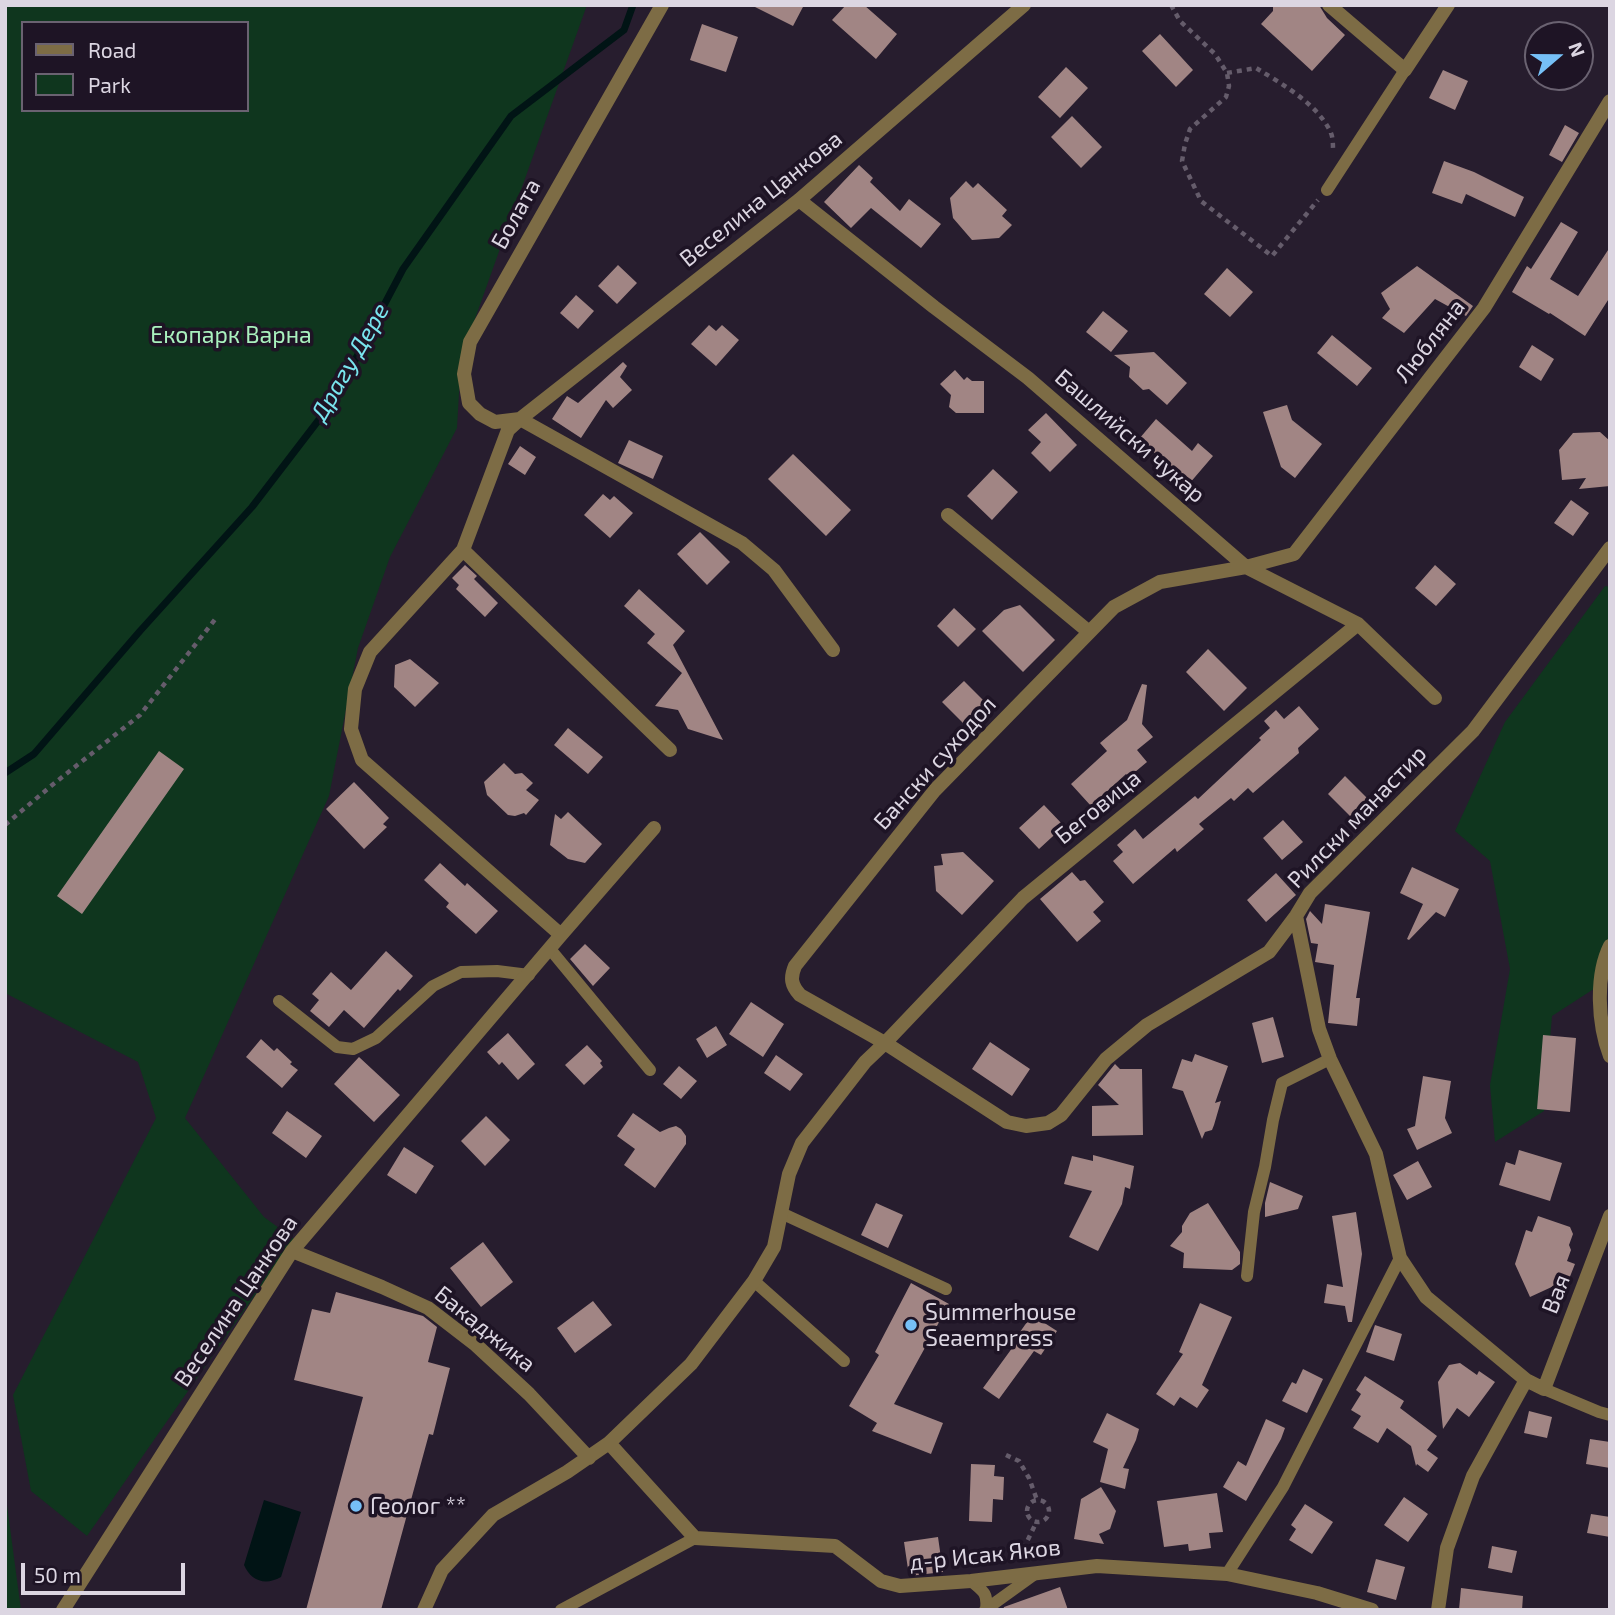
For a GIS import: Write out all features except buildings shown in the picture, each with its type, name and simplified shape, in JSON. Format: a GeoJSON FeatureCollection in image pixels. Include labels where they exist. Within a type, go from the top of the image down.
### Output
{"type":"FeatureCollection","features":[{"type":"Feature","properties":{"kind":"street","name":"Болата"},"geometry":{"type":"LineString","coordinates":[[520,419],[495,422],[480,414],[470,403],[464,374],[470,342],[662,5]]}},
{"type":"Feature","properties":{"kind":"street","name":"Веселина Цанкова"},"geometry":{"type":"LineString","coordinates":[[561,935],[362,760],[351,729],[355,689],[370,652],[463,550],[508,430],[799,200],[1024,5]]}},
{"type":"Feature","properties":{"kind":"street"},"geometry":{"type":"LineString","coordinates":[[1329,5],[1405,70],[1448,5]]}},
{"type":"Feature","properties":{"kind":"street","name":"Любляна"},"geometry":{"type":"LineString","coordinates":[[1246,567],[1294,554],[1484,309],[1610,101]]}},
{"type":"Feature","properties":{"kind":"street","name":"Башлийски чукар"},"geometry":{"type":"LineString","coordinates":[[799,200],[934,307],[1028,377],[1246,567],[1358,624],[1435,698]]}},
{"type":"Feature","properties":{"kind":"street"},"geometry":{"type":"LineString","coordinates":[[520,419],[742,543],[774,570],[833,650]]}},
{"type":"Feature","properties":{"kind":"street"},"geometry":{"type":"LineString","coordinates":[[948,515],[1089,632]]}},
{"type":"Feature","properties":{"kind":"street","name":"Рилски манастир"},"geometry":{"type":"LineString","coordinates":[[885,1044],[1007,1122],[1026,1126],[1048,1123],[1061,1115],[1106,1059],[1147,1025],[1269,952],[1310,893],[1473,731],[1610,548]]}},
{"type":"Feature","properties":{"kind":"street"},"geometry":{"type":"LineString","coordinates":[[463,550],[670,750]]}},
{"type":"Feature","properties":{"kind":"street","name":"Бански суходол"},"geometry":{"type":"LineString","coordinates":[[885,1044],[800,995],[793,988],[791,976],[795,966],[935,790],[1114,607],[1160,582],[1246,567]]}},
{"type":"Feature","properties":{"kind":"street","name":"Беговица"},"geometry":{"type":"LineString","coordinates":[[885,1044],[1023,898],[1358,624]]}},
{"type":"Feature","properties":{"kind":"street","name":"Веселина Цанкова"},"geometry":{"type":"LineString","coordinates":[[63,1610],[292,1251],[654,828]]}},
{"type":"Feature","properties":{"kind":"street"},"geometry":{"type":"LineString","coordinates":[[1296,916],[1318,1029],[1376,1154],[1400,1258],[1426,1297],[1526,1380],[1544,1389]]}},
{"type":"Feature","properties":{"kind":"street"},"geometry":{"type":"LineString","coordinates":[[1610,946],[1605,955],[1599,1001],[1605,1044],[1610,1056]]}},
{"type":"Feature","properties":{"kind":"street"},"geometry":{"type":"LineString","coordinates":[[424,1610],[442,1570],[493,1515],[567,1472],[609,1443],[691,1364],[754,1281],[774,1247],[789,1174],[802,1143],[865,1062],[885,1044]]}},
{"type":"Feature","properties":{"kind":"street","name":"Вая"},"geometry":{"type":"LineString","coordinates":[[1544,1389],[1610,1216]]}},
{"type":"Feature","properties":{"kind":"street","name":"Бакаджика"},"geometry":{"type":"LineString","coordinates":[[292,1251],[428,1308],[476,1345],[528,1394],[589,1458]]}},
{"type":"Feature","properties":{"kind":"street"},"geometry":{"type":"LineString","coordinates":[[1437,1610],[1447,1548],[1473,1476],[1526,1380]]}},
{"type":"Feature","properties":{"kind":"street"},"geometry":{"type":"LineString","coordinates":[[609,1443],[695,1538]]}},
{"type":"Feature","properties":{"kind":"street","name":"д-р Исак Яков"},"geometry":{"type":"LineString","coordinates":[[695,1538],[835,1546],[881,1581],[900,1586],[971,1581],[1097,1566],[1227,1574],[1317,1593],[1372,1610]]}},
{"type":"Feature","properties":{"kind":"lane"},"geometry":{"type":"LineString","coordinates":[[1327,190],[1405,70]]}},
{"type":"Feature","properties":{"kind":"lane"},"geometry":{"type":"LineString","coordinates":[[550,949],[650,1070]]}},
{"type":"Feature","properties":{"kind":"lane"},"geometry":{"type":"LineString","coordinates":[[279,1001],[337,1046],[353,1049],[376,1038],[433,986],[461,972],[497,971],[529,975]]}},
{"type":"Feature","properties":{"kind":"lane"},"geometry":{"type":"LineString","coordinates":[[1247,1276],[1254,1212],[1282,1083],[1331,1059]]}},
{"type":"Feature","properties":{"kind":"lane"},"geometry":{"type":"LineString","coordinates":[[781,1213],[946,1289]]}},
{"type":"Feature","properties":{"kind":"lane"},"geometry":{"type":"LineString","coordinates":[[1227,1574],[1283,1487],[1400,1258]]}},
{"type":"Feature","properties":{"kind":"lane"},"geometry":{"type":"LineString","coordinates":[[754,1281],[844,1361]]}},
{"type":"Feature","properties":{"kind":"lane"},"geometry":{"type":"LineString","coordinates":[[1544,1389],[1610,1415]]}},
{"type":"Feature","properties":{"kind":"lane"},"geometry":{"type":"LineString","coordinates":[[561,1610],[695,1538]]}},
{"type":"Feature","properties":{"kind":"lane"},"geometry":{"type":"LineString","coordinates":[[986,1609],[1035,1574]]}},
{"type":"Feature","properties":{"kind":"lane"},"geometry":{"type":"LineString","coordinates":[[971,1581],[982,1590],[987,1599],[986,1609]]}},
{"type":"Feature","properties":{"kind":"path"},"geometry":{"type":"LineString","coordinates":[[1171,5],[1180,21],[1215,54],[1227,73],[1229,86],[1226,97],[1190,129],[1185,144],[1182,161],[1201,201],[1272,256],[1327,190]]}},
{"type":"Feature","properties":{"kind":"path"},"geometry":{"type":"LineString","coordinates":[[1227,73],[1256,68],[1292,90],[1320,116],[1332,135],[1334,159]]}},
{"type":"Feature","properties":{"kind":"path"},"geometry":{"type":"LineString","coordinates":[[5,825],[140,715],[217,617]]}},
{"type":"Feature","properties":{"kind":"path"},"geometry":{"type":"LineString","coordinates":[[1006,1455],[1019,1461],[1037,1500],[1046,1504],[1049,1510],[1044,1520],[1037,1521],[1027,1512],[1030,1503],[1037,1500]]}},
{"type":"Feature","properties":{"kind":"path"},"geometry":{"type":"LineString","coordinates":[[1017,1576],[1019,1556],[1037,1521]]}},
{"type":"Feature","properties":{"kind":"green space","name":"Екопарк Варна"},"geometry":{"type":"Polygon","coordinates":[[[5,5],[587,5],[461,358],[457,428],[390,557],[358,648],[329,796],[185,1118],[264,1217],[294,1239],[87,1536],[31,1491],[13,1395],[156,1118],[138,1062],[5,993],[5,5]]]}},
{"type":"Feature","properties":{"kind":"green space"},"geometry":{"type":"Polygon","coordinates":[[[1605,586],[1610,587],[1610,965],[1603,983],[1552,1016],[1544,1111],[1495,1142],[1490,1085],[1510,969],[1490,861],[1455,831],[1505,722],[1605,586]]]}},
{"type":"Feature","properties":{"kind":"green space"},"geometry":{"type":"Polygon","coordinates":[[[5,1490],[21,1610],[5,1610],[5,1490]]]}},
{"type":"Feature","properties":{"kind":"shaded area"},"geometry":{"type":"Polygon","coordinates":[[[264,1500],[301,1512],[281,1577],[269,1581],[250,1575],[244,1565],[264,1500]]]}},
{"type":"Feature","properties":{"kind":"waterway","name":"Драгу Дере"},"geometry":{"type":"LineString","coordinates":[[5,773],[34,754],[252,507],[334,400],[403,269],[511,116],[624,30],[633,5]]}},
{"type":"Feature","properties":{"kind":"place","name":"Summerhouse Seaempress"},"geometry":{"type":"Point","coordinates":[911,1325]}},
{"type":"Feature","properties":{"kind":"place","name":"Геолог **"},"geometry":{"type":"Point","coordinates":[356,1506]}}]}
